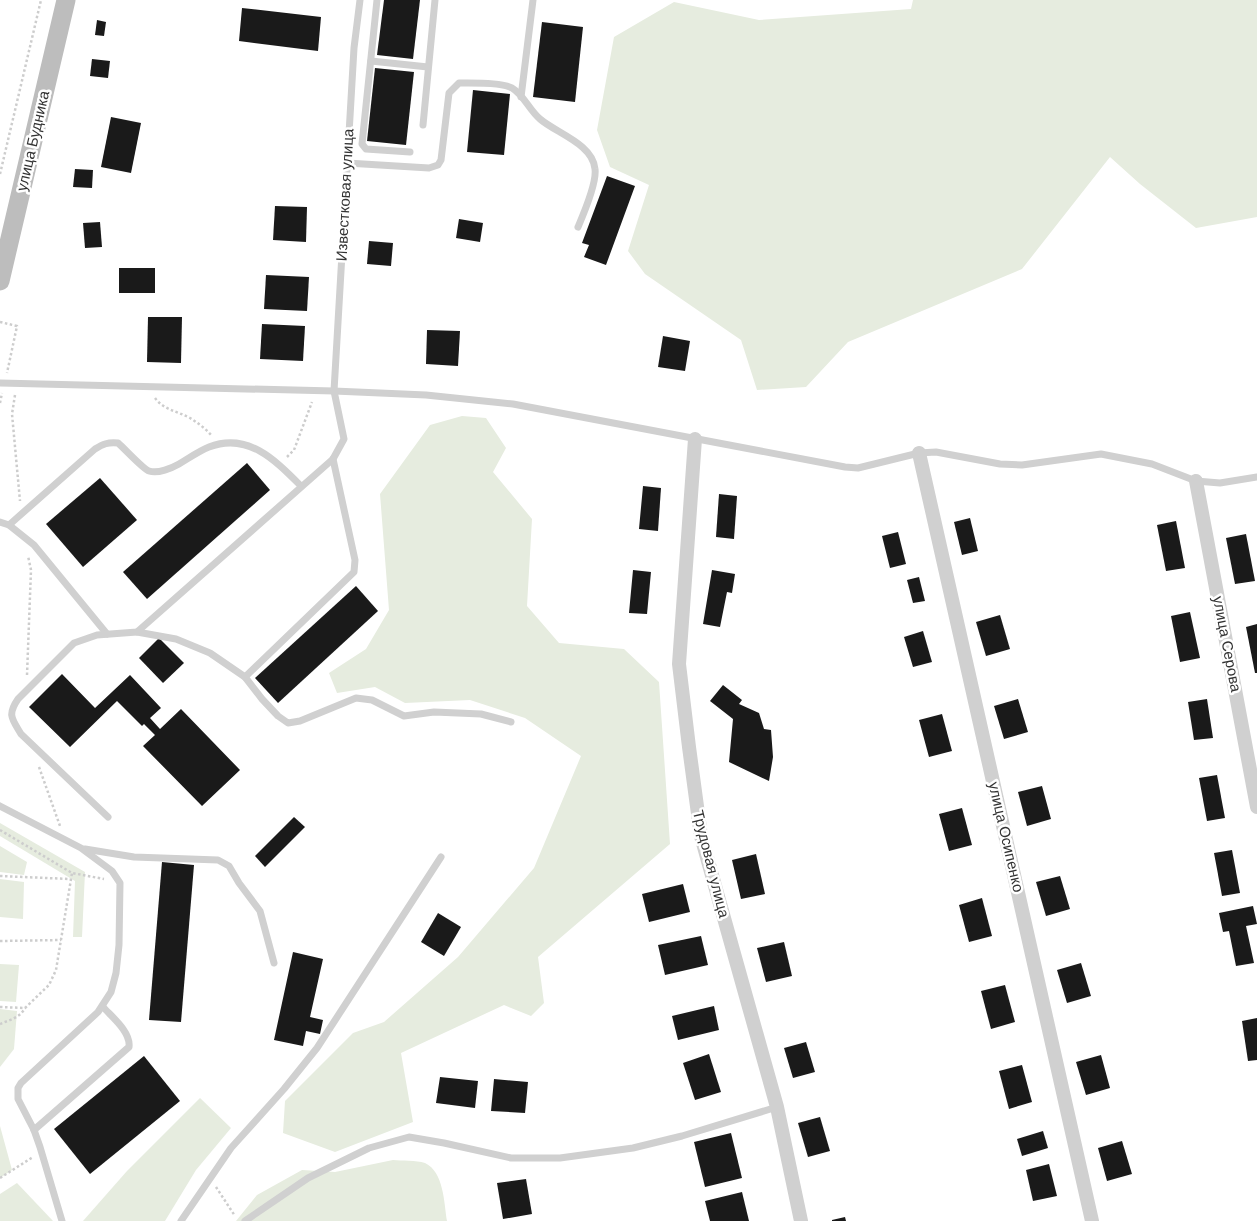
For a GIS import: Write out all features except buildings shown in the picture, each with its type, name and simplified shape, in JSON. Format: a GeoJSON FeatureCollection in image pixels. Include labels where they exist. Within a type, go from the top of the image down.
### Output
{"type":"FeatureCollection","features":[{"type":"Feature","properties":{"kind":"main road","name":"улица Будника"},"geometry":{"type":"LineString","coordinates":[[0,281],[66,0]]}},
{"type":"Feature","properties":{"kind":"street","name":"Трудовая улица"},"geometry":{"type":"LineString","coordinates":[[695,439],[678,664],[701,836],[777,1107],[801,1221]]}},
{"type":"Feature","properties":{"kind":"street","name":"улица Осипенко"},"geometry":{"type":"LineString","coordinates":[[919,453],[1092,1221]]}},
{"type":"Feature","properties":{"kind":"street","name":"улица Серова"},"geometry":{"type":"LineString","coordinates":[[1196,481],[1257,808]]}},
{"type":"Feature","properties":{"kind":"lane","name":"Известковая улица"},"geometry":{"type":"LineString","coordinates":[[333,459],[344,439],[334,391],[354,48],[360,0]]}},
{"type":"Feature","properties":{"kind":"lane"},"geometry":{"type":"LineString","coordinates":[[378,0],[362,144],[366,149],[410,152]]}},
{"type":"Feature","properties":{"kind":"lane"},"geometry":{"type":"LineString","coordinates":[[423,125],[435,0]]}},
{"type":"Feature","properties":{"kind":"lane"},"geometry":{"type":"LineString","coordinates":[[522,97],[533,0]]}},
{"type":"Feature","properties":{"kind":"lane"},"geometry":{"type":"LineString","coordinates":[[371,61],[428,67]]}},
{"type":"Feature","properties":{"kind":"lane"},"geometry":{"type":"LineString","coordinates":[[347,163],[429,168],[438,165],[441,160],[449,93],[459,83],[475,82],[510,87],[522,97],[540,119],[572,138],[590,154],[596,168],[591,194],[578,227]]}},
{"type":"Feature","properties":{"kind":"lane"},"geometry":{"type":"LineString","coordinates":[[2,383],[317,390],[426,395],[513,404],[844,468],[858,468],[919,453],[936,452],[1000,464],[1022,466],[1101,454],[1152,464],[1196,481],[1220,483],[1257,478]]}},
{"type":"Feature","properties":{"kind":"lane"},"geometry":{"type":"LineString","coordinates":[[9,525],[103,444],[111,442],[118,443],[149,471],[173,467],[209,447],[229,442],[245,444],[264,453],[301,486]]}},
{"type":"Feature","properties":{"kind":"lane"},"geometry":{"type":"LineString","coordinates":[[137,632],[333,459],[355,560],[354,572],[245,677]]}},
{"type":"Feature","properties":{"kind":"lane"},"geometry":{"type":"LineString","coordinates":[[0,522],[9,525],[34,545],[107,634]]}},
{"type":"Feature","properties":{"kind":"lane"},"geometry":{"type":"LineString","coordinates":[[108,817],[22,734],[11,717],[12,708],[18,699],[74,643],[97,635],[137,632],[176,639],[210,654],[245,677],[273,710],[288,723],[300,721],[356,698],[372,700],[404,716],[434,712],[471,713],[511,722]]}},
{"type":"Feature","properties":{"kind":"lane"},"geometry":{"type":"LineString","coordinates":[[0,806],[81,848],[112,872],[120,883],[119,945],[116,973],[111,992],[103,1007],[21,1083],[18,1088],[18,1100],[34,1130],[62,1221]]}},
{"type":"Feature","properties":{"kind":"lane"},"geometry":{"type":"LineString","coordinates":[[81,848],[134,857],[218,860],[229,866],[260,911],[274,963]]}},
{"type":"Feature","properties":{"kind":"lane"},"geometry":{"type":"LineString","coordinates":[[181,1221],[231,1148],[284,1089],[317,1048],[441,857]]}},
{"type":"Feature","properties":{"kind":"lane"},"geometry":{"type":"LineString","coordinates":[[34,1130],[129,1047],[130,1040],[103,1007]]}},
{"type":"Feature","properties":{"kind":"lane"},"geometry":{"type":"LineString","coordinates":[[245,1221],[308,1178],[369,1148],[409,1137],[511,1158],[560,1158],[633,1148],[682,1136],[777,1107]]}},
{"type":"Feature","properties":{"kind":"path"},"geometry":{"type":"LineString","coordinates":[[0,174],[41,0]]}},
{"type":"Feature","properties":{"kind":"path"},"geometry":{"type":"LineString","coordinates":[[0,322],[17,326],[2,383]]}},
{"type":"Feature","properties":{"kind":"path"},"geometry":{"type":"LineString","coordinates":[[147,386],[161,406],[189,418],[206,429],[220,445]]}},
{"type":"Feature","properties":{"kind":"path"},"geometry":{"type":"LineString","coordinates":[[278,466],[294,450],[317,390]]}},
{"type":"Feature","properties":{"kind":"path"},"geometry":{"type":"LineString","coordinates":[[30,742],[66,840]]}},
{"type":"Feature","properties":{"kind":"path"},"geometry":{"type":"LineString","coordinates":[[0,830],[72,872],[120,883]]}},
{"type":"Feature","properties":{"kind":"path"},"geometry":{"type":"LineString","coordinates":[[0,1024],[16,1018],[23,1012],[48,985],[56,970],[72,872]]}},
{"type":"Feature","properties":{"kind":"path"},"geometry":{"type":"LineString","coordinates":[[0,876],[70,879]]}},
{"type":"Feature","properties":{"kind":"path"},"geometry":{"type":"LineString","coordinates":[[0,940],[61,940]]}},
{"type":"Feature","properties":{"kind":"path"},"geometry":{"type":"LineString","coordinates":[[0,1006],[25,1008]]}},
{"type":"Feature","properties":{"kind":"path"},"geometry":{"type":"LineString","coordinates":[[0,1178],[42,1152]]}},
{"type":"Feature","properties":{"kind":"path"},"geometry":{"type":"LineString","coordinates":[[210,1178],[239,1221]]}},
{"type":"Feature","properties":{"kind":"shaded area"},"geometry":{"type":"Polygon","coordinates":[[[913,0],[1257,0],[1257,217],[1196,228],[1140,184],[1110,157],[1022,269],[848,342],[806,387],[757,390],[741,340],[645,274],[628,251],[649,185],[610,167],[597,130],[614,37],[674,2],[759,20],[911,9],[913,0]]]}},
{"type":"Feature","properties":{"kind":"shaded area"},"geometry":{"type":"Polygon","coordinates":[[[462,416],[486,418],[506,448],[493,472],[532,519],[527,606],[559,643],[624,649],[659,682],[670,844],[538,957],[544,1003],[531,1016],[504,1005],[401,1053],[413,1122],[335,1152],[283,1133],[285,1101],[353,1033],[384,1022],[458,957],[534,868],[581,756],[525,718],[470,700],[405,703],[375,687],[337,693],[329,673],[366,649],[389,610],[380,494],[430,425],[462,416]]]}},
{"type":"Feature","properties":{"kind":"shaded area"},"geometry":{"type":"Polygon","coordinates":[[[0,823],[85,872],[82,937],[73,937],[75,881],[0,836],[0,823]]]}},
{"type":"Feature","properties":{"kind":"shaded area"},"geometry":{"type":"Polygon","coordinates":[[[0,846],[27,862],[24,875],[0,872],[0,846]]]}},
{"type":"Feature","properties":{"kind":"shaded area"},"geometry":{"type":"Polygon","coordinates":[[[0,879],[24,882],[23,919],[0,917],[0,879]]]}},
{"type":"Feature","properties":{"kind":"shaded area"},"geometry":{"type":"Polygon","coordinates":[[[0,964],[19,965],[16,1002],[0,1001],[0,964]]]}},
{"type":"Feature","properties":{"kind":"shaded area"},"geometry":{"type":"Polygon","coordinates":[[[0,1009],[17,1011],[14,1049],[0,1067],[0,1009]]]}},
{"type":"Feature","properties":{"kind":"shaded area"},"geometry":{"type":"Polygon","coordinates":[[[200,1098],[231,1128],[196,1170],[165,1221],[83,1221],[127,1171],[200,1098]]]}},
{"type":"Feature","properties":{"kind":"shaded area"},"geometry":{"type":"Polygon","coordinates":[[[0,1126],[12,1170],[0,1178],[0,1126]]]}},
{"type":"Feature","properties":{"kind":"shaded area"},"geometry":{"type":"Polygon","coordinates":[[[393,1160],[421,1162],[431,1167],[440,1181],[447,1221],[236,1221],[257,1195],[302,1170],[335,1172],[393,1160]]]}},
{"type":"Feature","properties":{"kind":"shaded area"},"geometry":{"type":"Polygon","coordinates":[[[17,1183],[53,1221],[0,1221],[0,1194],[17,1183]]]}}]}
